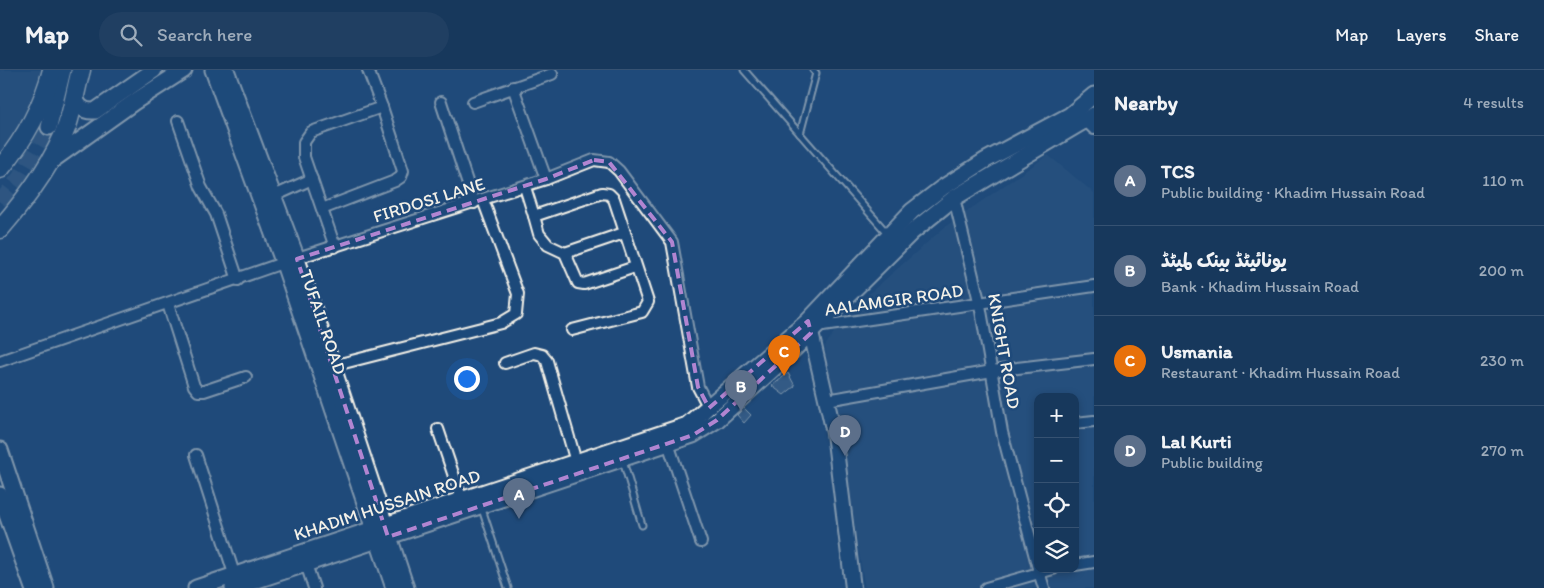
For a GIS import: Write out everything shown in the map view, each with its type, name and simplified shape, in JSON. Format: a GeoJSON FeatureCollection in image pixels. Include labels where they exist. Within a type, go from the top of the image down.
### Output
{"type":"FeatureCollection","features":[{"type":"Feature","properties":{"kind":"highway"},"geometry":{"type":"LineString","coordinates":[[0,169],[22,138],[38,110],[52,70]]}},
{"type":"Feature","properties":{"kind":"highway"},"geometry":{"type":"LineString","coordinates":[[0,229],[22,203],[46,165],[66,126],[81,70]]}},
{"type":"Feature","properties":{"kind":"main road"},"geometry":{"type":"LineString","coordinates":[[49,127],[63,70]]}},
{"type":"Feature","properties":{"kind":"main road"},"geometry":{"type":"LineString","coordinates":[[75,93],[76,100],[81,108],[87,112],[95,111],[154,70]]}},
{"type":"Feature","properties":{"kind":"main road"},"geometry":{"type":"LineString","coordinates":[[46,165],[184,70]]}},
{"type":"Feature","properties":{"kind":"main road","name":"TUFAIL ROAD"},"geometry":{"type":"LineString","coordinates":[[213,70],[332,366],[381,533],[394,588]]}},
{"type":"Feature","properties":{"kind":"main road","name":"TUFAIL ROAD"},"geometry":{"type":"LineString","coordinates":[[226,70],[274,196],[290,262],[381,533],[406,588]]}},
{"type":"Feature","properties":{"kind":"main road","name":"KHADIM HUSSAIN ROAD"},"geometry":{"type":"LineString","coordinates":[[196,588],[236,585],[306,564],[462,500],[687,425],[812,327],[889,235],[912,211],[942,188],[986,160],[1070,115],[1094,95]]}},
{"type":"Feature","properties":{"kind":"main road","name":"KHADIM HUSSAIN ROAD"},"geometry":{"type":"LineString","coordinates":[[236,585],[381,533],[480,506],[693,435],[717,420],[912,232],[954,198],[1091,122]]}},
{"type":"Feature","properties":{"kind":"main road"},"geometry":{"type":"LineString","coordinates":[[0,450],[46,588]]}},
{"type":"Feature","properties":{"kind":"main road"},"geometry":{"type":"LineString","coordinates":[[0,495],[33,588]]}},
{"type":"Feature","properties":{"kind":"street"},"geometry":{"type":"LineString","coordinates":[[322,209],[395,182],[403,171],[368,70]]}},
{"type":"Feature","properties":{"kind":"street"},"geometry":{"type":"LineString","coordinates":[[473,102],[552,74]]}},
{"type":"Feature","properties":{"kind":"street"},"geometry":{"type":"LineString","coordinates":[[513,88],[546,180]]}},
{"type":"Feature","properties":{"kind":"street"},"geometry":{"type":"LineString","coordinates":[[332,366],[501,323],[516,314],[518,294],[478,202],[441,102]]}},
{"type":"Feature","properties":{"kind":"street"},"geometry":{"type":"LineString","coordinates":[[336,246],[304,157],[304,142],[311,132],[382,107]]}},
{"type":"Feature","properties":{"kind":"street"},"geometry":{"type":"LineString","coordinates":[[178,121],[201,187],[216,214],[238,280]]}},
{"type":"Feature","properties":{"kind":"street","name":"FIRDOSI LANE"},"geometry":{"type":"LineString","coordinates":[[0,361],[336,246],[546,180],[594,160],[609,162],[619,171],[672,242],[698,387],[709,408]]}},
{"type":"Feature","properties":{"kind":"street"},"geometry":{"type":"LineString","coordinates":[[274,196],[312,179]]}},
{"type":"Feature","properties":{"kind":"street"},"geometry":{"type":"LineString","coordinates":[[525,187],[539,234],[548,245],[565,253],[578,283],[584,284],[636,267]]}},
{"type":"Feature","properties":{"kind":"street"},"geometry":{"type":"LineString","coordinates":[[534,216],[602,193],[609,194],[614,199],[648,302],[647,308],[642,312],[572,330]]}},
{"type":"Feature","properties":{"kind":"street","name":"KNIGHT ROAD"},"geometry":{"type":"LineString","coordinates":[[954,198],[980,305],[1002,432],[1034,555]]}},
{"type":"Feature","properties":{"kind":"street"},"geometry":{"type":"LineString","coordinates":[[565,253],[624,233]]}},
{"type":"Feature","properties":{"kind":"street","name":"AALAMGIR ROAD"},"geometry":{"type":"LineString","coordinates":[[812,327],[980,305],[1094,286]]}},
{"type":"Feature","properties":{"kind":"street"},"geometry":{"type":"LineString","coordinates":[[168,304],[194,386],[198,391],[204,391],[246,377]]}},
{"type":"Feature","properties":{"kind":"street"},"geometry":{"type":"LineString","coordinates":[[812,327],[834,433],[854,588]]}},
{"type":"Feature","properties":{"kind":"street"},"geometry":{"type":"LineString","coordinates":[[505,363],[534,353],[542,354],[547,361],[576,462]]}},
{"type":"Feature","properties":{"kind":"street"},"geometry":{"type":"LineString","coordinates":[[826,400],[992,371],[1094,359]]}},
{"type":"Feature","properties":{"kind":"street"},"geometry":{"type":"LineString","coordinates":[[1079,423],[1094,421]]}},
{"type":"Feature","properties":{"kind":"street"},"geometry":{"type":"LineString","coordinates":[[438,429],[462,500]]}},
{"type":"Feature","properties":{"kind":"street"},"geometry":{"type":"LineString","coordinates":[[668,443],[701,542]]}},
{"type":"Feature","properties":{"kind":"street"},"geometry":{"type":"LineString","coordinates":[[196,455],[236,585]]}},
{"type":"Feature","properties":{"kind":"street"},"geometry":{"type":"LineString","coordinates":[[1079,564],[1094,562]]}},
{"type":"Feature","properties":{"kind":"street"},"geometry":{"type":"LineString","coordinates":[[306,564],[314,588]]}},
{"type":"Feature","properties":{"kind":"street"},"geometry":{"type":"LineString","coordinates":[[986,588],[1034,571]]}},
{"type":"Feature","properties":{"kind":"street","name":"KNIGHT ROAD"},"geometry":{"type":"LineString","coordinates":[[1039,573],[1044,588]]}},
{"type":"Feature","properties":{"kind":"lane"},"geometry":{"type":"LineString","coordinates":[[744,70],[889,235]]}},
{"type":"Feature","properties":{"kind":"lane"},"geometry":{"type":"LineString","coordinates":[[800,134],[816,74],[813,70]]}},
{"type":"Feature","properties":{"kind":"lane"},"geometry":{"type":"LineString","coordinates":[[622,458],[642,525]]}},
{"type":"Feature","properties":{"kind":"lane"},"geometry":{"type":"LineString","coordinates":[[480,506],[508,588]]}},
{"type":"Feature","properties":{"kind":"highlighted area"},"geometry":{"type":"Polygon","coordinates":[[[594,160],[609,162],[672,242],[698,387],[709,408],[808,321],[811,333],[717,420],[693,435],[388,537],[297,259],[546,179],[594,160]]]}},
{"type":"Feature","properties":{"kind":"shaded area"},"geometry":{"type":"Polygon","coordinates":[[[0,70],[41,70],[29,107],[0,154],[0,70]]]}},
{"type":"Feature","properties":{"kind":"shaded area"},"geometry":{"type":"Polygon","coordinates":[[[1048,155],[1094,193],[1094,588],[865,588],[825,346],[847,313],[946,226],[1048,155]]]}},
{"type":"Feature","properties":{"kind":"building"},"geometry":{"type":"Polygon","coordinates":[[[788,373],[795,386],[784,395],[772,386],[788,373]]]}},
{"type":"Feature","properties":{"kind":"building"},"geometry":{"type":"Polygon","coordinates":[[[744,408],[751,415],[744,423],[737,415],[744,408]]]}},
{"type":"Feature","properties":{"kind":"tunnel"},"geometry":{"type":"LineString","coordinates":[[0,202],[21,175],[49,127]]}},
{"type":"Feature","properties":{"kind":"place","name":"Usmania"},"geometry":{"type":"Point","coordinates":[784,376]}},
{"type":"Feature","properties":{"kind":"place","name":"یونائیٹڈ بینک لمیٹڈ"},"geometry":{"type":"Point","coordinates":[741,411]}},
{"type":"Feature","properties":{"kind":"place","name":"Lal Kurti"},"geometry":{"type":"Point","coordinates":[845,456]}},
{"type":"Feature","properties":{"kind":"place","name":"TCS"},"geometry":{"type":"Point","coordinates":[519,519]}}]}
